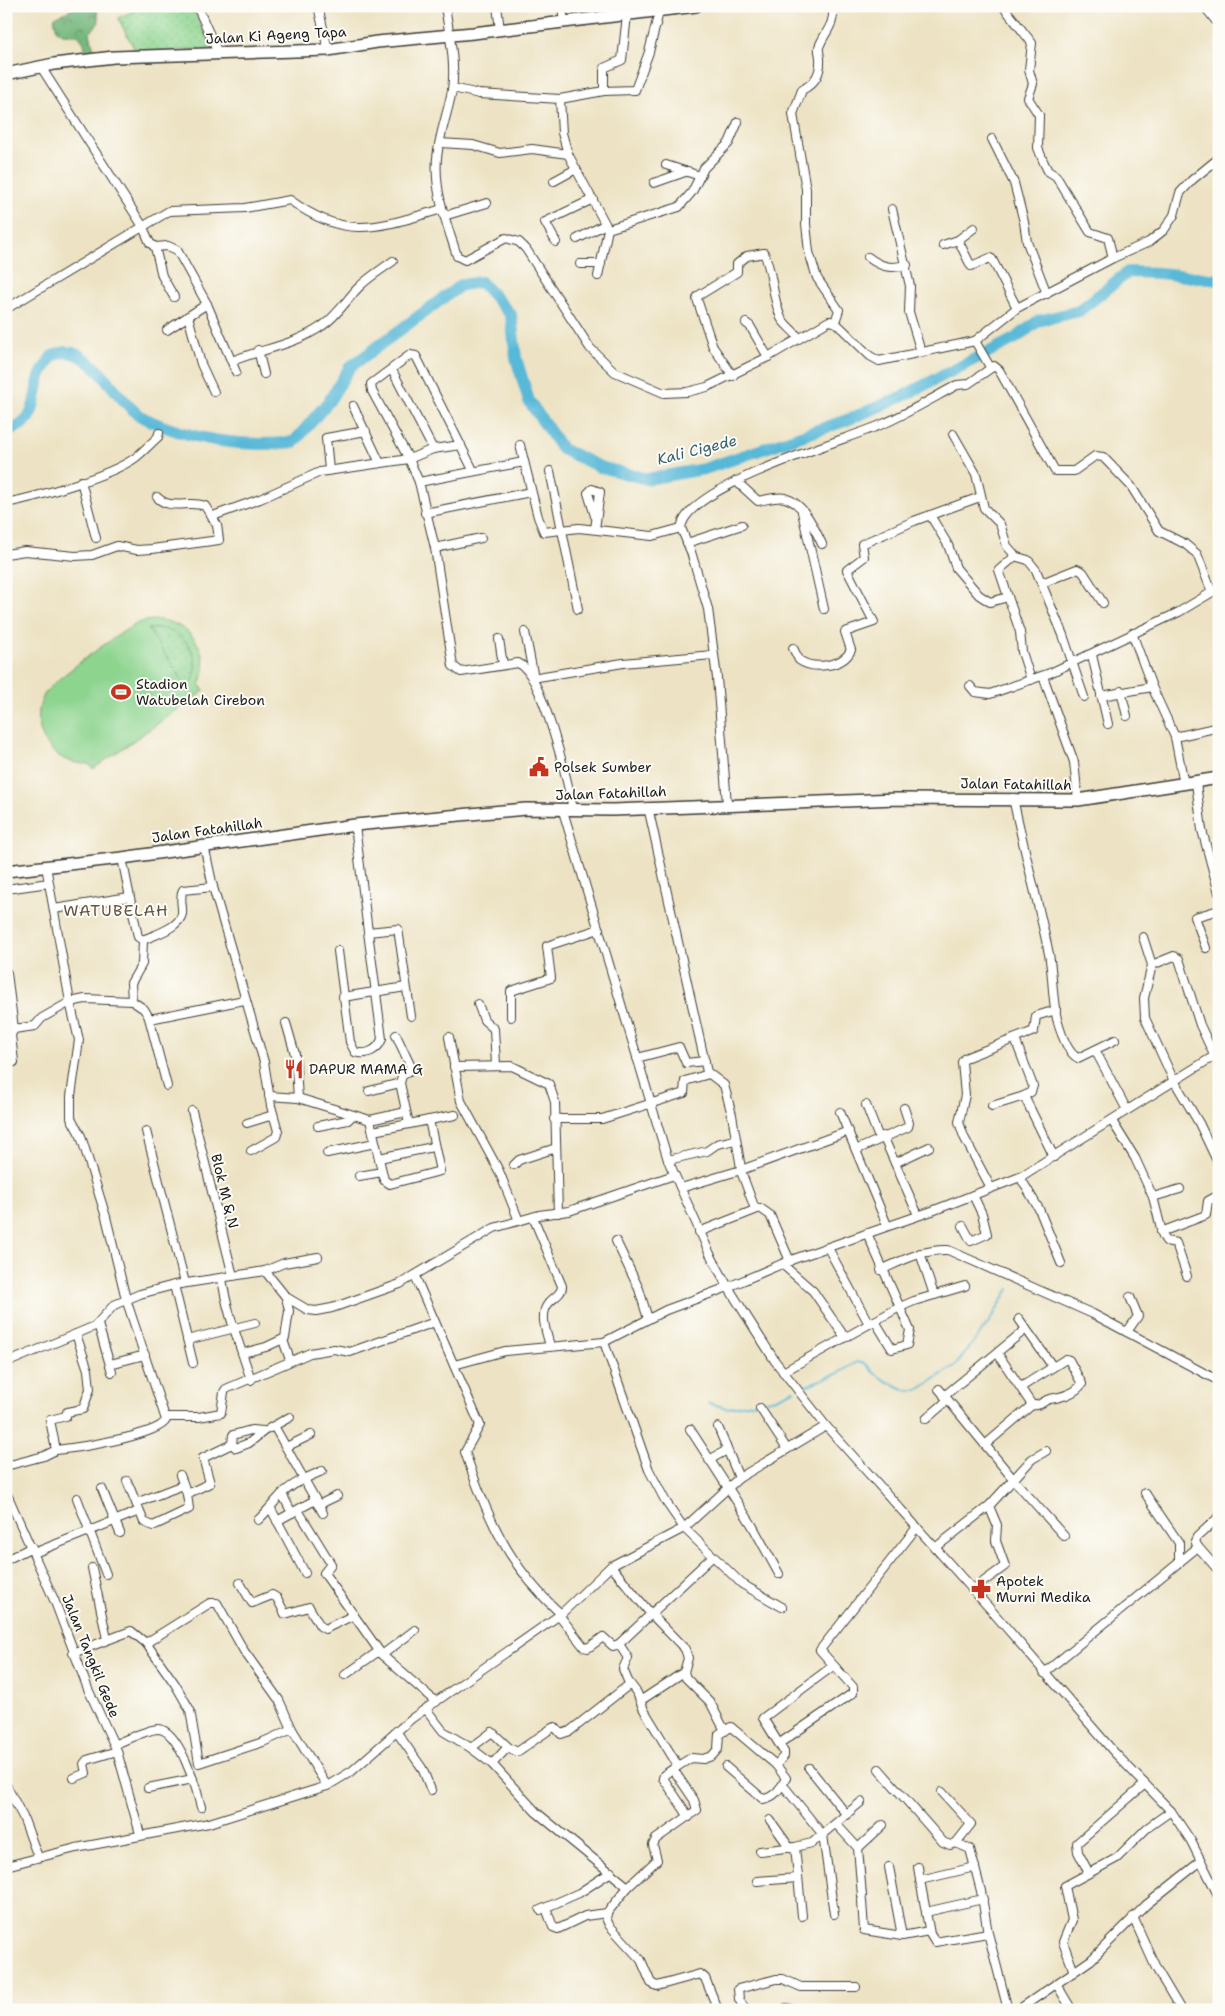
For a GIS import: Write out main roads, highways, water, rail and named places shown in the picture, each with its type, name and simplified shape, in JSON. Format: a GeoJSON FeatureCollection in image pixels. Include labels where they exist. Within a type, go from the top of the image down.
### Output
{"type":"FeatureCollection","features":[{"type":"Feature","properties":{"kind":"waterway","name":"Kali Cigede"},"geometry":{"type":"LineString","coordinates":[[6,431],[16,428],[28,418],[32,412],[44,368],[52,356],[66,352],[88,361],[135,412],[161,426],[198,437],[236,443],[275,444],[294,442],[329,401],[350,367],[461,285],[481,282],[511,315],[516,358],[529,401],[562,449],[600,467],[647,479],[704,469],[847,420],[901,397],[1016,338],[1038,321],[1079,311],[1128,272],[1160,273],[1219,280]]}},
{"type":"Feature","properties":{"kind":"waterway"},"geometry":{"type":"LineString","coordinates":[[799,1388],[837,1374],[857,1362],[866,1364],[874,1373],[886,1381],[906,1390],[918,1390],[956,1365],[989,1322],[1009,1289]]}},
{"type":"Feature","properties":{"kind":"waterway"},"geometry":{"type":"LineString","coordinates":[[708,1403],[727,1408],[776,1398],[794,1390]]}},
{"type":"Feature","properties":{"kind":"place","name":"Stadion Watubelah Cirebon"},"geometry":{"type":"Point","coordinates":[121,692]}},
{"type":"Feature","properties":{"kind":"place","name":"Polsek Sumber"},"geometry":{"type":"Point","coordinates":[539,767]}},
{"type":"Feature","properties":{"kind":"place","name":"DAPUR MAMA G"},"geometry":{"type":"Point","coordinates":[294,1069]}},
{"type":"Feature","properties":{"kind":"place","name":"Apotek Murni Medika"},"geometry":{"type":"Point","coordinates":[981,1589]}},
{"type":"Feature","properties":{"kind":"district","name":"WATUBELAH"},"geometry":{"type":"Point","coordinates":[116,910]}}]}
